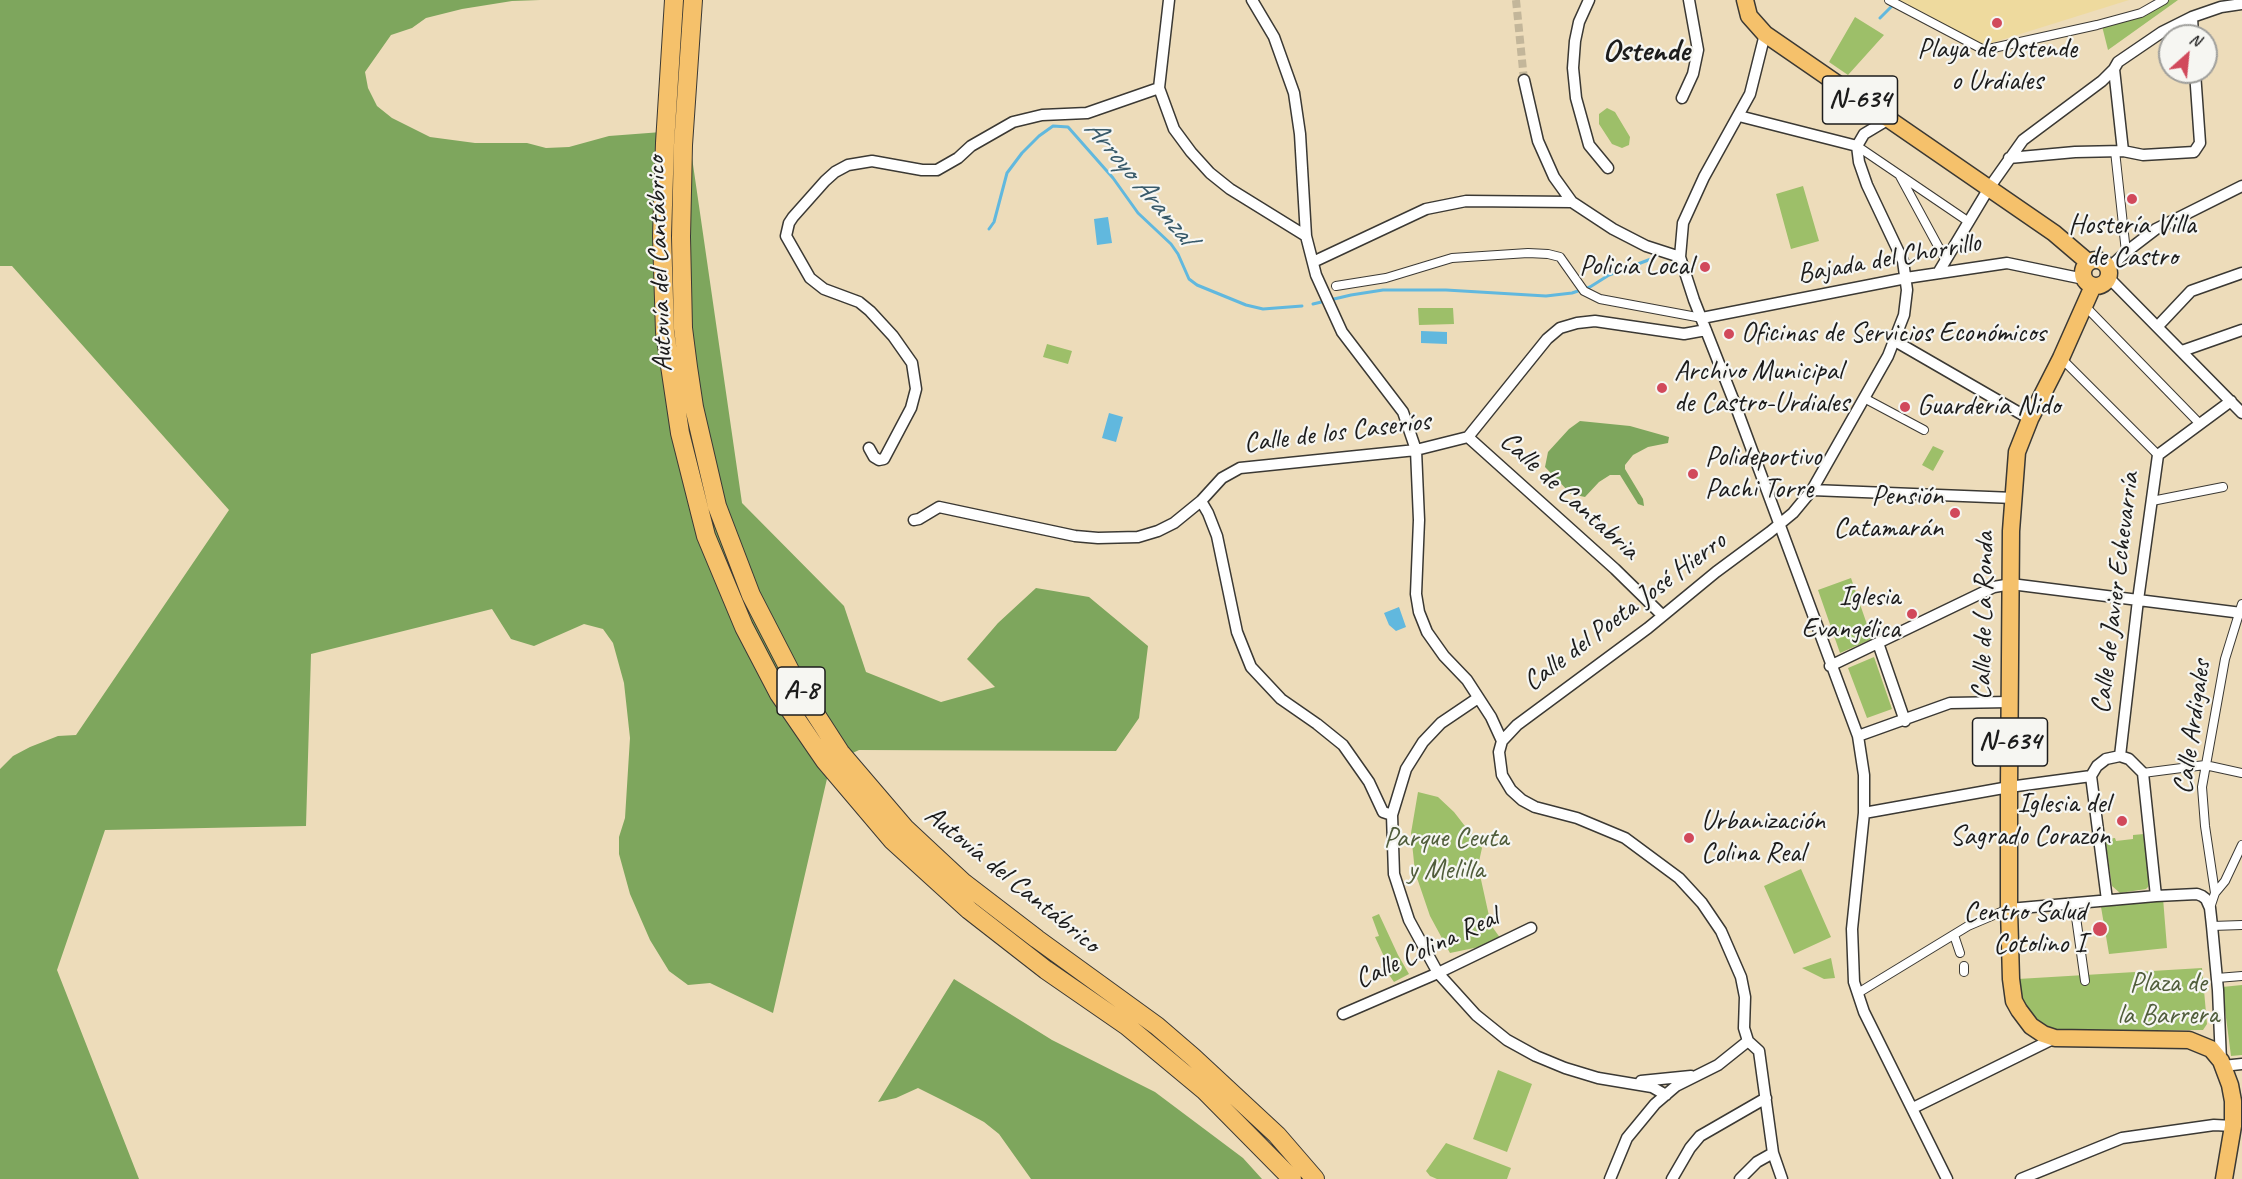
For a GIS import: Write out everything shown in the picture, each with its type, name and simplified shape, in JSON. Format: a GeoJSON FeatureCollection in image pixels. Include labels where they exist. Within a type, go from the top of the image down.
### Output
{"type":"FeatureCollection","features":[{"type":"Feature","properties":{"kind":"highway","name":"Autovía del Cantábrico"},"geometry":{"type":"LineString","coordinates":[[674,0],[662,236],[665,332],[680,432],[706,536],[744,627],[779,694],[819,751],[892,840],[969,910],[1046,970],[1127,1026],[1204,1090],[1292,1179]]}},
{"type":"Feature","properties":{"kind":"highway","name":"Autovía del Cantábrico"},"geometry":{"type":"LineString","coordinates":[[693,0],[683,145],[681,237],[684,328],[689,377],[717,506],[751,595],[800,690],[840,752],[905,828],[964,883],[1156,1026],[1193,1057],[1249,1108],[1315,1179]]}},
{"type":"Feature","properties":{"kind":"highway","name":"N-634"},"geometry":{"type":"LineString","coordinates":[[1745,0],[1749,16],[1764,34],[2069,244],[2088,262],[2100,261],[2108,273]]}},
{"type":"Feature","properties":{"kind":"highway","name":"N-634"},"geometry":{"type":"LineString","coordinates":[[2088,262],[2084,268],[2089,283]]}},
{"type":"Feature","properties":{"kind":"highway"},"geometry":{"type":"LineString","coordinates":[[2089,283],[2100,285],[2108,273]]}},
{"type":"Feature","properties":{"kind":"highway","name":"Calle de La Ronda"},"geometry":{"type":"LineString","coordinates":[[2089,283],[2084,305],[2061,358],[2030,418],[2017,452],[2011,584],[2009,787],[2009,909],[2011,979],[2014,1001],[2031,1026],[2055,1038],[2189,1040],[2218,1059]]}},
{"type":"Feature","properties":{"kind":"highway"},"geometry":{"type":"LineString","coordinates":[[2218,1059],[2230,1085],[2236,1119],[2224,1179]]}},
{"type":"Feature","properties":{"kind":"street"},"geometry":{"type":"LineString","coordinates":[[1169,0],[1159,88],[1174,129],[1191,153],[1210,173],[1306,236]]}},
{"type":"Feature","properties":{"kind":"street"},"geometry":{"type":"LineString","coordinates":[[1252,0],[1279,49],[1294,93],[1306,236],[1316,275],[1342,332],[1403,412],[1416,450],[1419,520],[1416,594],[1419,612],[1433,640],[1444,656],[1467,680],[1491,717],[1502,741],[1499,752],[1502,775],[1511,790],[1522,800],[1535,807],[1577,818],[1625,838],[1679,878],[1702,903],[1721,931],[1742,977],[1745,997],[1744,1028],[1748,1041],[1759,1051],[1773,1153],[1782,1179]]}},
{"type":"Feature","properties":{"kind":"street"},"geometry":{"type":"LineString","coordinates":[[1588,0],[1579,22],[1575,41],[1573,68],[1576,98],[1589,145],[1608,168]]}},
{"type":"Feature","properties":{"kind":"street"},"geometry":{"type":"LineString","coordinates":[[1682,98],[1693,74],[1698,50],[1689,0]]}},
{"type":"Feature","properties":{"kind":"street"},"geometry":{"type":"LineString","coordinates":[[1889,0],[1984,50],[2141,13],[2164,0]]}},
{"type":"Feature","properties":{"kind":"street"},"geometry":{"type":"LineString","coordinates":[[1938,273],[2008,158],[2023,140],[2102,81],[2118,62],[2162,32],[2192,16],[2221,7],[2242,4]]}},
{"type":"Feature","properties":{"kind":"street"},"geometry":{"type":"LineString","coordinates":[[2192,16],[2192,24]]}},
{"type":"Feature","properties":{"kind":"street"},"geometry":{"type":"LineString","coordinates":[[1764,34],[1750,94],[1693,198],[1683,223],[1680,257],[1830,666],[1858,736],[1864,775],[1864,813],[1852,929],[1852,961],[1858,993],[1864,1012],[1947,1179]]}},
{"type":"Feature","properties":{"kind":"street"},"geometry":{"type":"LineString","coordinates":[[2114,69],[2126,252]]}},
{"type":"Feature","properties":{"kind":"street"},"geometry":{"type":"LineString","coordinates":[[1524,80],[1538,141],[1554,177],[1572,202],[1613,229],[1646,246],[1680,257]]}},
{"type":"Feature","properties":{"kind":"street"},"geometry":{"type":"LineString","coordinates":[[2008,158],[2075,152],[2119,151],[2143,155],[2197,150],[2200,143],[2195,84]]}},
{"type":"Feature","properties":{"kind":"street"},"geometry":{"type":"LineString","coordinates":[[869,448],[874,457],[879,460],[884,459],[911,408],[916,388],[912,363],[893,336],[870,311],[859,302],[824,289],[810,278],[786,236],[793,217],[825,181],[848,165],[872,161],[922,170],[937,170],[958,158],[971,146],[1013,122],[1042,115],[1087,113],[1159,88]]}},
{"type":"Feature","properties":{"kind":"street"},"geometry":{"type":"LineString","coordinates":[[1739,116],[1857,146],[1969,222]]}},
{"type":"Feature","properties":{"kind":"street"},"geometry":{"type":"LineString","coordinates":[[1857,146],[1864,134],[1889,119]]}},
{"type":"Feature","properties":{"kind":"street","name":"Calle del Poeta José Hierro"},"geometry":{"type":"LineString","coordinates":[[1502,741],[1517,724],[1793,513],[1812,490],[1895,341],[1904,315],[1907,290],[1903,261],[1858,162],[1857,146]]}},
{"type":"Feature","properties":{"kind":"street"},"geometry":{"type":"LineString","coordinates":[[1899,175],[1945,260]]}},
{"type":"Feature","properties":{"kind":"street"},"geometry":{"type":"LineString","coordinates":[[2242,186],[2156,229],[2126,252],[2108,273],[2242,412]]}},
{"type":"Feature","properties":{"kind":"street"},"geometry":{"type":"LineString","coordinates":[[1313,262],[1426,209],[1466,201],[1572,202]]}},
{"type":"Feature","properties":{"kind":"street"},"geometry":{"type":"LineString","coordinates":[[1336,286],[1386,278],[1452,258],[1528,253],[1560,257],[1582,288],[1600,299],[1702,318]]}},
{"type":"Feature","properties":{"kind":"street","name":"Bajada del Chorrillo"},"geometry":{"type":"LineString","coordinates":[[1702,318],[1906,278],[2007,263],[2089,283]]}},
{"type":"Feature","properties":{"kind":"street"},"geometry":{"type":"LineString","coordinates":[[2158,326],[2191,291],[2242,273]]}},
{"type":"Feature","properties":{"kind":"street"},"geometry":{"type":"LineString","coordinates":[[2084,305],[2200,424]]}},
{"type":"Feature","properties":{"kind":"street","name":"Calle de los Caseríos"},"geometry":{"type":"LineString","coordinates":[[914,520],[939,507],[1075,536],[1138,537],[1174,523],[1201,501],[1222,478],[1240,468],[1416,450],[1468,437],[1547,339],[1560,328],[1595,321],[1684,334],[1706,330]]}},
{"type":"Feature","properties":{"kind":"street"},"geometry":{"type":"LineString","coordinates":[[2182,351],[2242,330]]}},
{"type":"Feature","properties":{"kind":"street"},"geometry":{"type":"LineString","coordinates":[[1895,341],[2030,418]]}},
{"type":"Feature","properties":{"kind":"street"},"geometry":{"type":"LineString","coordinates":[[2061,358],[2158,455]]}},
{"type":"Feature","properties":{"kind":"street"},"geometry":{"type":"LineString","coordinates":[[1864,398],[1924,430]]}},
{"type":"Feature","properties":{"kind":"street","name":"Calle de Javier Echevarría"},"geometry":{"type":"LineString","coordinates":[[2120,756],[2158,455],[2231,401]]}},
{"type":"Feature","properties":{"kind":"street","name":"Calle de Cantabria"},"geometry":{"type":"LineString","coordinates":[[1468,437],[1615,569],[1662,615]]}},
{"type":"Feature","properties":{"kind":"street"},"geometry":{"type":"LineString","coordinates":[[2152,501],[2223,487]]}},
{"type":"Feature","properties":{"kind":"street"},"geometry":{"type":"LineString","coordinates":[[1812,490],[2014,498]]}},
{"type":"Feature","properties":{"kind":"street"},"geometry":{"type":"LineString","coordinates":[[1201,501],[1217,536],[1237,632],[1251,666],[1281,699],[1343,745],[1369,782],[1383,812],[1392,815]]}},
{"type":"Feature","properties":{"kind":"street"},"geometry":{"type":"LineString","coordinates":[[1830,666],[1994,587],[2011,584],[2241,610]]}},
{"type":"Feature","properties":{"kind":"street","name":"Calle Ardigales"},"geometry":{"type":"LineString","coordinates":[[2215,893],[2202,787],[2225,659],[2241,610]]}},
{"type":"Feature","properties":{"kind":"street"},"geometry":{"type":"LineString","coordinates":[[1878,643],[1905,721]]}},
{"type":"Feature","properties":{"kind":"street"},"geometry":{"type":"LineString","coordinates":[[1478,698],[1441,723],[1423,742],[1406,769],[1392,815],[1394,874],[1409,920],[1438,973],[1476,1015],[1507,1040],[1536,1056],[1565,1068],[1598,1078],[1652,1087],[1666,1095]]}},
{"type":"Feature","properties":{"kind":"street"},"geometry":{"type":"LineString","coordinates":[[1858,736],[1950,703],[2010,702]]}},
{"type":"Feature","properties":{"kind":"street"},"geometry":{"type":"LineString","coordinates":[[2107,900],[2091,776],[2097,766],[2106,759],[2120,756],[2129,759],[2143,773],[2156,896]]}},
{"type":"Feature","properties":{"kind":"street"},"geometry":{"type":"LineString","coordinates":[[2143,773],[2205,765],[2242,773]]}},
{"type":"Feature","properties":{"kind":"street"},"geometry":{"type":"LineString","coordinates":[[1864,813],[2009,787],[2091,776]]}},
{"type":"Feature","properties":{"kind":"street"},"geometry":{"type":"LineString","coordinates":[[2210,908],[2215,893],[2225,881],[2242,845]]}},
{"type":"Feature","properties":{"kind":"street"},"geometry":{"type":"LineString","coordinates":[[1858,993],[1968,926],[2009,909],[2198,894],[2206,899],[2210,908],[2217,978],[2218,1059],[2242,1064]]}},
{"type":"Feature","properties":{"kind":"street"},"geometry":{"type":"LineString","coordinates":[[2074,903],[2085,981]]}},
{"type":"Feature","properties":{"kind":"street"},"geometry":{"type":"LineString","coordinates":[[2212,926],[2242,925]]}},
{"type":"Feature","properties":{"kind":"street","name":"Calle Colina Real"},"geometry":{"type":"LineString","coordinates":[[1343,1014],[1438,973],[1531,928]]}},
{"type":"Feature","properties":{"kind":"street"},"geometry":{"type":"LineString","coordinates":[[1954,935],[1960,953]]}},
{"type":"Feature","properties":{"kind":"street"},"geometry":{"type":"LineString","coordinates":[[2217,978],[2242,976]]}},
{"type":"Feature","properties":{"kind":"street"},"geometry":{"type":"LineString","coordinates":[[1913,1108],[2055,1038]]}},
{"type":"Feature","properties":{"kind":"street"},"geometry":{"type":"LineString","coordinates":[[1610,1179],[1627,1138],[1643,1117],[1676,1086],[1718,1065],[1748,1041]]}},
{"type":"Feature","properties":{"kind":"street"},"geometry":{"type":"LineString","coordinates":[[1629,1083],[1697,1076]]}},
{"type":"Feature","properties":{"kind":"street"},"geometry":{"type":"LineString","coordinates":[[1672,1179],[1684,1156],[1700,1137],[1766,1098]]}},
{"type":"Feature","properties":{"kind":"street"},"geometry":{"type":"LineString","coordinates":[[2020,1179],[2122,1138],[2214,1125],[2236,1119]]}},
{"type":"Feature","properties":{"kind":"street"},"geometry":{"type":"LineString","coordinates":[[1740,1179],[1757,1162],[1773,1153]]}},
{"type":"Feature","properties":{"kind":"green space"},"geometry":{"type":"Polygon","coordinates":[[[0,0],[540,0],[512,1],[462,9],[426,18],[412,28],[391,35],[365,72],[368,88],[377,106],[392,118],[430,137],[475,143],[527,143],[546,148],[569,147],[609,136],[688,130],[742,503],[844,606],[866,672],[941,702],[995,687],[967,659],[998,623],[1036,588],[1089,597],[1148,646],[1139,718],[1116,751],[859,750],[842,758],[829,770],[773,1013],[710,983],[688,985],[669,971],[650,940],[630,894],[619,854],[619,837],[625,818],[630,738],[624,683],[613,643],[603,629],[584,624],[534,646],[511,639],[492,609],[311,654],[306,826],[105,830],[57,970],[139,1179],[0,1179],[0,769],[13,756],[30,747],[58,736],[76,735],[229,510],[12,266],[0,266],[0,0]]]}},
{"type":"Feature","properties":{"kind":"green space"},"geometry":{"type":"Polygon","coordinates":[[[2166,0],[2178,0],[2108,50],[2102,26],[2166,0]]]}},
{"type":"Feature","properties":{"kind":"green space"},"geometry":{"type":"Polygon","coordinates":[[[1855,17],[1884,35],[1848,75],[1829,62],[1855,17]]]}},
{"type":"Feature","properties":{"kind":"green space"},"geometry":{"type":"Polygon","coordinates":[[[1607,108],[1615,112],[1630,137],[1629,145],[1622,148],[1612,144],[1599,124],[1599,114],[1607,108]]]}},
{"type":"Feature","properties":{"kind":"green space"},"geometry":{"type":"Polygon","coordinates":[[[1803,186],[1819,241],[1791,249],[1776,194],[1803,186]]]}},
{"type":"Feature","properties":{"kind":"green space"},"geometry":{"type":"Polygon","coordinates":[[[1418,308],[1453,308],[1454,324],[1419,325],[1418,308]]]}},
{"type":"Feature","properties":{"kind":"green space"},"geometry":{"type":"Polygon","coordinates":[[[1047,344],[1072,351],[1068,364],[1043,357],[1047,344]]]}},
{"type":"Feature","properties":{"kind":"green space"},"geometry":{"type":"Polygon","coordinates":[[[1580,421],[1630,426],[1669,437],[1668,443],[1648,447],[1633,455],[1625,465],[1625,469],[1643,499],[1644,506],[1638,504],[1620,475],[1610,475],[1599,482],[1585,497],[1571,494],[1545,467],[1548,452],[1569,429],[1580,421]]]}},
{"type":"Feature","properties":{"kind":"green space"},"geometry":{"type":"Polygon","coordinates":[[[1933,446],[1944,451],[1933,471],[1922,465],[1933,446]]]}},
{"type":"Feature","properties":{"kind":"green space"},"geometry":{"type":"Polygon","coordinates":[[[1851,578],[1872,639],[1840,653],[1818,590],[1851,578]]]}},
{"type":"Feature","properties":{"kind":"green space"},"geometry":{"type":"Polygon","coordinates":[[[1874,657],[1892,709],[1867,718],[1848,668],[1874,657]]]}},
{"type":"Feature","properties":{"kind":"green space","name":"Parque Ceuta y Melilla"},"geometry":{"type":"Polygon","coordinates":[[[1418,792],[1438,797],[1454,812],[1482,848],[1478,866],[1491,925],[1503,942],[1450,953],[1430,916],[1415,872],[1411,833],[1418,792]]]}},
{"type":"Feature","properties":{"kind":"green space"},"geometry":{"type":"Polygon","coordinates":[[[2144,834],[2150,881],[2148,887],[2120,893],[2112,886],[2105,839],[2115,838],[2116,841],[2133,839],[2133,835],[2144,834]]]}},
{"type":"Feature","properties":{"kind":"green space"},"geometry":{"type":"Polygon","coordinates":[[[1801,869],[1831,937],[1794,954],[1764,886],[1801,869]]]}},
{"type":"Feature","properties":{"kind":"green space"},"geometry":{"type":"Polygon","coordinates":[[[2163,898],[2167,948],[2109,954],[2100,901],[2163,898]]]}},
{"type":"Feature","properties":{"kind":"green space"},"geometry":{"type":"Polygon","coordinates":[[[1379,914],[1409,974],[1394,982],[1383,966],[1387,963],[1375,937],[1379,936],[1372,917],[1379,914]]]}},
{"type":"Feature","properties":{"kind":"green space"},"geometry":{"type":"Polygon","coordinates":[[[1831,958],[1835,978],[1824,979],[1802,968],[1831,958]]]}},
{"type":"Feature","properties":{"kind":"green space","name":"Plaza de la Barrera"},"geometry":{"type":"Polygon","coordinates":[[[2202,968],[2207,1024],[2203,1030],[2053,1031],[2042,1025],[2028,1010],[2021,996],[2018,979],[2202,968]]]}},
{"type":"Feature","properties":{"kind":"green space"},"geometry":{"type":"Polygon","coordinates":[[[954,979],[1052,1040],[1155,1092],[1243,1158],[1262,1179],[1031,1179],[999,1134],[984,1122],[956,1107],[918,1088],[896,1098],[878,1102],[954,979]]]}},
{"type":"Feature","properties":{"kind":"green space"},"geometry":{"type":"Polygon","coordinates":[[[2242,985],[2242,1055],[2231,1056],[2222,987],[2242,985]]]}},
{"type":"Feature","properties":{"kind":"green space"},"geometry":{"type":"Polygon","coordinates":[[[1498,1070],[1532,1084],[1507,1152],[1473,1139],[1498,1070]]]}},
{"type":"Feature","properties":{"kind":"green space"},"geometry":{"type":"Polygon","coordinates":[[[1446,1143],[1511,1168],[1507,1179],[1437,1179],[1430,1176],[1426,1171],[1446,1143]]]}},
{"type":"Feature","properties":{"kind":"sand","name":"Playa de Ostende o Urdiales"},"geometry":{"type":"Polygon","coordinates":[[[1894,0],[2129,0],[1982,46],[1894,0]]]}},
{"type":"Feature","properties":{"kind":"water"},"geometry":{"type":"Polygon","coordinates":[[[1108,217],[1112,243],[1097,245],[1094,219],[1108,217]]]}},
{"type":"Feature","properties":{"kind":"water"},"geometry":{"type":"Polygon","coordinates":[[[1421,331],[1447,332],[1447,344],[1421,343],[1421,331]]]}},
{"type":"Feature","properties":{"kind":"water"},"geometry":{"type":"Polygon","coordinates":[[[1109,413],[1123,417],[1116,442],[1102,438],[1109,413]]]}},
{"type":"Feature","properties":{"kind":"water"},"geometry":{"type":"Polygon","coordinates":[[[1399,607],[1406,627],[1396,631],[1389,625],[1384,613],[1399,607]]]}},
{"type":"Feature","properties":{"kind":"waterway","name":"Arroyo Aranzal"},"geometry":{"type":"LineString","coordinates":[[1880,18],[1898,0]]}},
{"type":"Feature","properties":{"kind":"waterway","name":"Arroyo Aranzal"},"geometry":{"type":"LineString","coordinates":[[989,229],[994,222],[1007,173],[1022,153],[1053,126],[1068,127],[1113,178],[1138,213],[1171,244],[1189,279],[1197,285],[1246,305],[1263,309],[1302,306]]}},
{"type":"Feature","properties":{"kind":"waterway","name":"Arroyo Aranzal"},"geometry":{"type":"LineString","coordinates":[[1313,304],[1383,290],[1446,290],[1546,296],[1572,293],[1590,287],[1609,275],[1651,259]]}},
{"type":"Feature","properties":{"kind":"tunnel"},"geometry":{"type":"LineString","coordinates":[[1516,0],[1524,80]]}},
{"type":"Feature","properties":{"kind":"place","name":"Playa de Ostende o Urdiales"},"geometry":{"type":"Point","coordinates":[1997,23]}},
{"type":"Feature","properties":{"kind":"place","name":"Hostería Villa de Castro"},"geometry":{"type":"Point","coordinates":[2132,199]}},
{"type":"Feature","properties":{"kind":"place","name":"Policía Local"},"geometry":{"type":"Point","coordinates":[1705,267]}},
{"type":"Feature","properties":{"kind":"place","name":"Oficinas de Servicios Económicos"},"geometry":{"type":"Point","coordinates":[1729,334]}},
{"type":"Feature","properties":{"kind":"place","name":"Archivo Municipal de Castro-Urdiales"},"geometry":{"type":"Point","coordinates":[1662,388]}},
{"type":"Feature","properties":{"kind":"place","name":"Guardería Nido"},"geometry":{"type":"Point","coordinates":[1905,407]}},
{"type":"Feature","properties":{"kind":"place","name":"Polideportivo Pachi Torre"},"geometry":{"type":"Point","coordinates":[1693,474]}},
{"type":"Feature","properties":{"kind":"place","name":"Pensión Catamarán"},"geometry":{"type":"Point","coordinates":[1955,513]}},
{"type":"Feature","properties":{"kind":"place","name":"Iglesia Evangélica"},"geometry":{"type":"Point","coordinates":[1912,614]}},
{"type":"Feature","properties":{"kind":"place","name":"Iglesia del Sagrado Corazón"},"geometry":{"type":"Point","coordinates":[2122,821]}},
{"type":"Feature","properties":{"kind":"place","name":"Urbanización Colina Real"},"geometry":{"type":"Point","coordinates":[1689,838]}},
{"type":"Feature","properties":{"kind":"place","name":"Centro Salud Cotolino I"},"geometry":{"type":"Point","coordinates":[2100,929]}},
{"type":"Feature","properties":{"kind":"district","name":"Ostende"},"geometry":{"type":"Point","coordinates":[1646,52]}}]}
